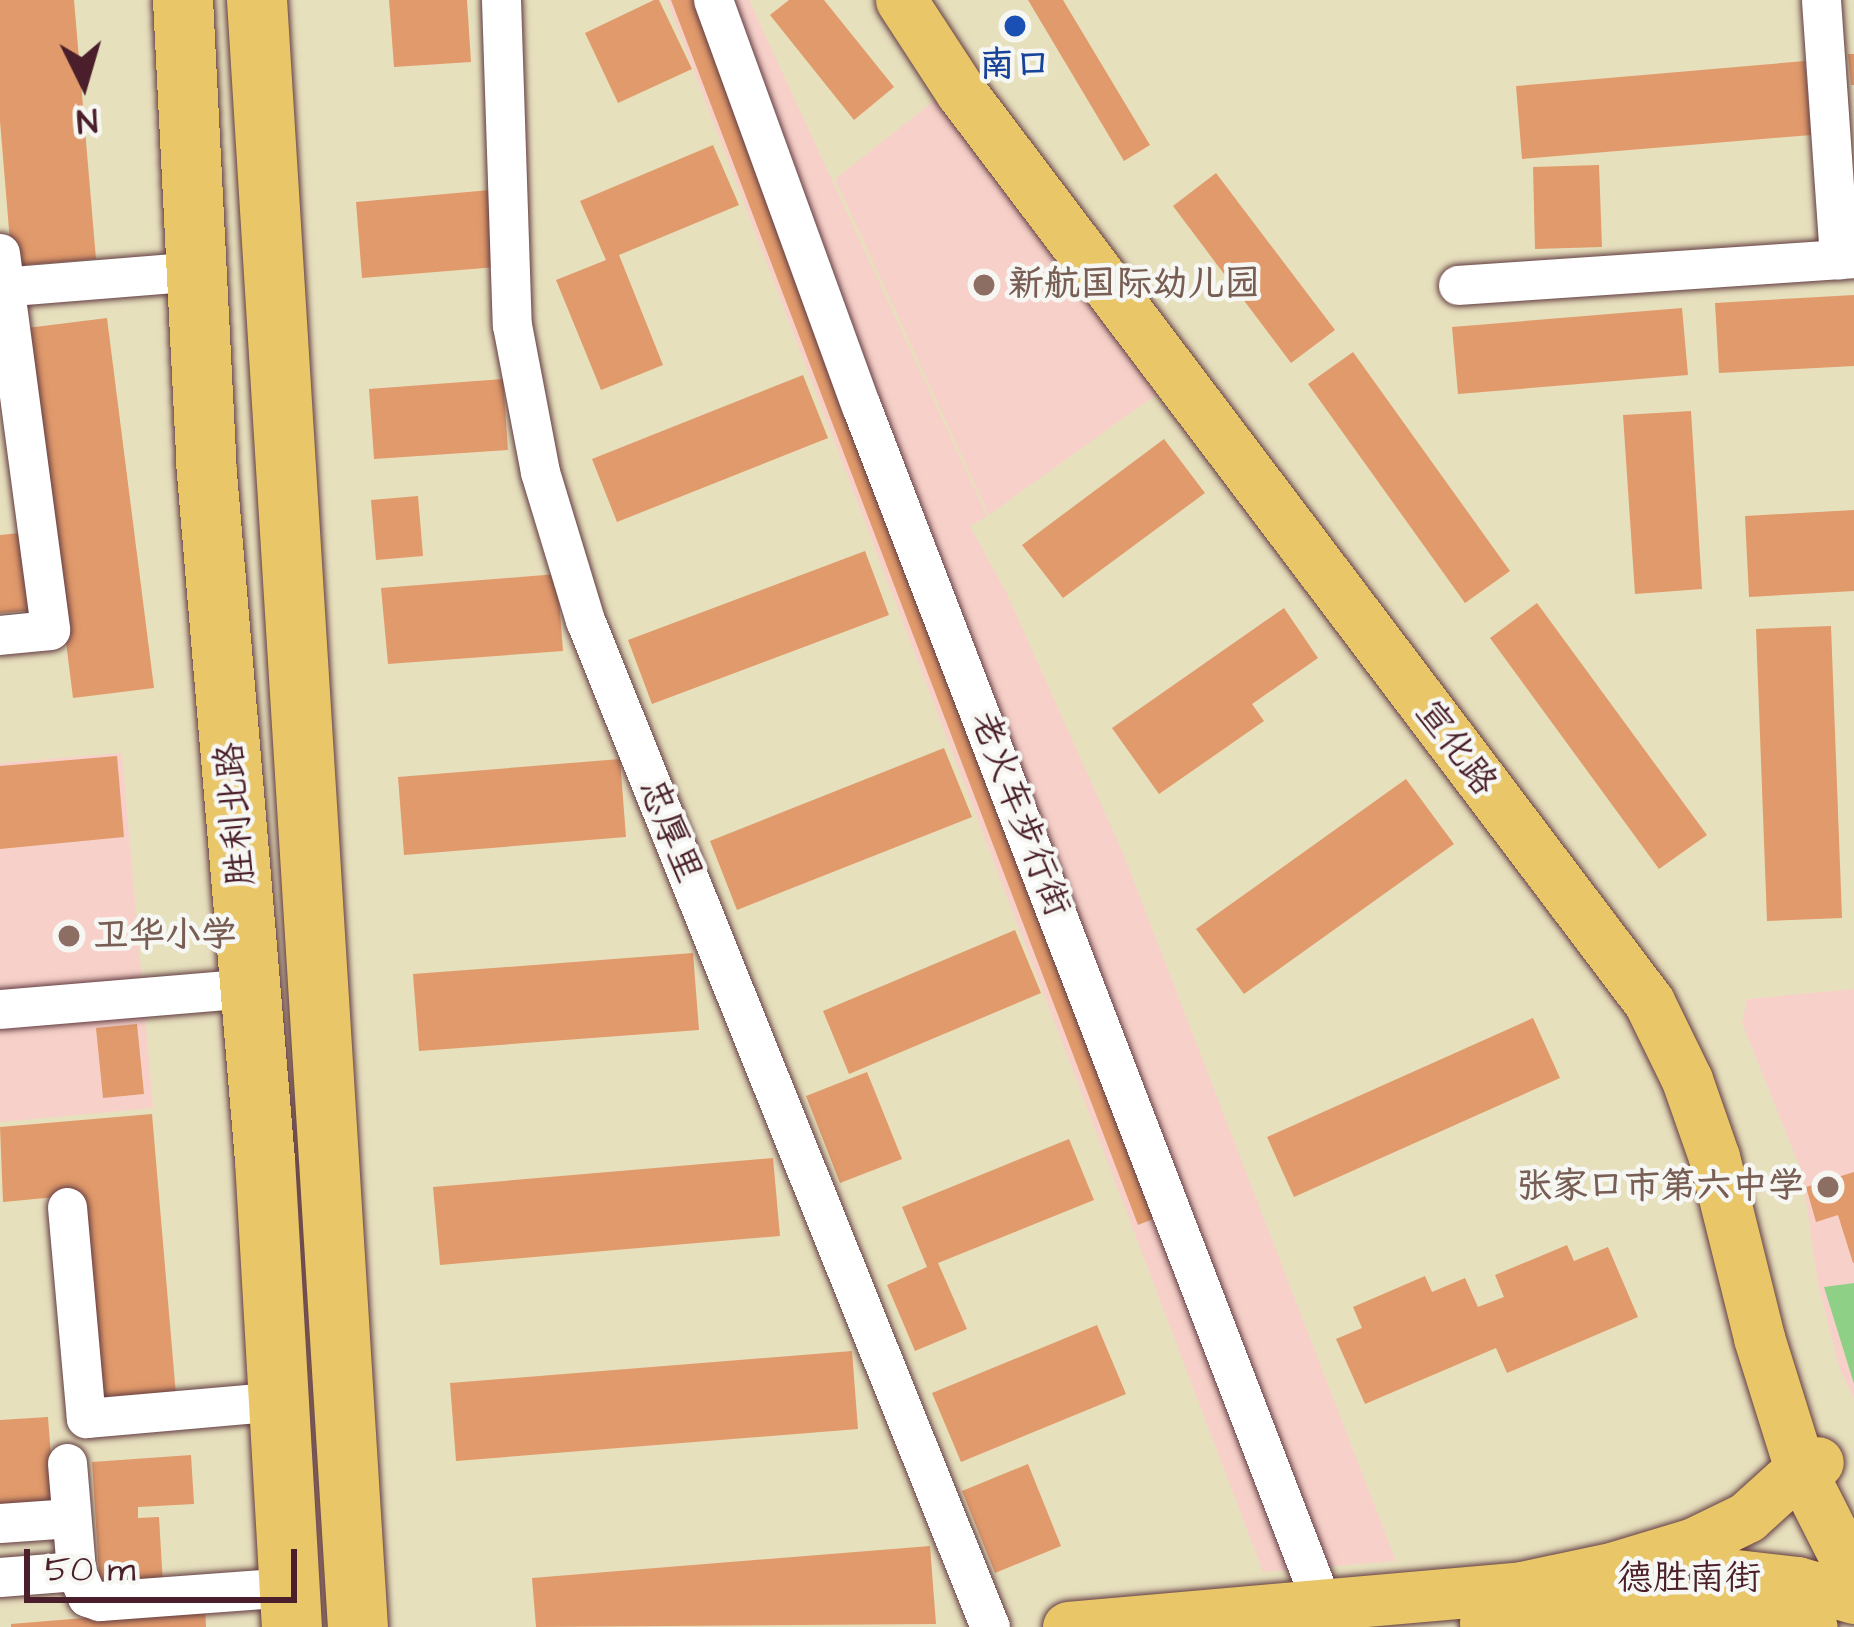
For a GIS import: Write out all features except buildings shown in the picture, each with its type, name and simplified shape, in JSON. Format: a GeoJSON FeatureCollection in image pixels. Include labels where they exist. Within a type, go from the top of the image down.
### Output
{"type":"FeatureCollection","features":[{"type":"Feature","properties":{"kind":"highway","name":"胜利北路"},"geometry":{"type":"LineString","coordinates":[[183,0],[206,462],[250,988],[291,1607]]}},
{"type":"Feature","properties":{"kind":"highway","name":"胜利北路"},"geometry":{"type":"LineString","coordinates":[[257,0],[358,1627]]}},
{"type":"Feature","properties":{"kind":"main road","name":"宣化路"},"geometry":{"type":"LineString","coordinates":[[902,0],[1003,148],[1649,1002],[1687,1080],[1714,1157],[1753,1316],[1854,1576]]}},
{"type":"Feature","properties":{"kind":"main road","name":"宣化路"},"geometry":{"type":"LineString","coordinates":[[940,0],[1290,485],[1672,994],[1712,1072],[1739,1155],[1809,1466],[1854,1530]]}},
{"type":"Feature","properties":{"kind":"main road","name":"德胜南街"},"geometry":{"type":"LineString","coordinates":[[1522,1587],[1615,1567],[1694,1543],[1747,1516],[1809,1466]]}},
{"type":"Feature","properties":{"kind":"main road","name":"德胜南街"},"geometry":{"type":"LineString","coordinates":[[1068,1627],[1326,1614],[1674,1572],[1797,1582],[1854,1598]]}},
{"type":"Feature","properties":{"kind":"main road","name":"德胜南街"},"geometry":{"type":"LineString","coordinates":[[1442,1627],[1722,1602],[1813,1627]]}},
{"type":"Feature","properties":{"kind":"street","name":"忠厚里"},"geometry":{"type":"LineString","coordinates":[[501,0],[512,325],[553,514],[585,620],[990,1627]]}},
{"type":"Feature","properties":{"kind":"street","name":"老火车步行街"},"geometry":{"type":"LineString","coordinates":[[713,0],[861,406],[1326,1614]]}},
{"type":"Feature","properties":{"kind":"street"},"geometry":{"type":"LineString","coordinates":[[1458,286],[1847,259],[1821,0]]}},
{"type":"Feature","properties":{"kind":"street"},"geometry":{"type":"LineString","coordinates":[[0,634],[50,630],[12,441],[1,276],[196,271]]}},
{"type":"Feature","properties":{"kind":"street"},"geometry":{"type":"LineString","coordinates":[[0,1009],[250,988]]}},
{"type":"Feature","properties":{"kind":"street"},"geometry":{"type":"LineString","coordinates":[[68,1207],[86,1418],[279,1401]]}},
{"type":"Feature","properties":{"kind":"street"},"geometry":{"type":"LineString","coordinates":[[67,1463],[76,1571],[87,1597],[291,1607]]}},
{"type":"Feature","properties":{"kind":"street"},"geometry":{"type":"LineString","coordinates":[[0,1523],[71,1517]]}},
{"type":"Feature","properties":{"kind":"street"},"geometry":{"type":"LineString","coordinates":[[0,1577],[76,1571]]}},
{"type":"Feature","properties":{"kind":"shaded area"},"geometry":{"type":"Polygon","coordinates":[[[667,0],[749,0],[987,516],[970,526],[1006,592],[1123,853],[1396,1561],[1263,1572],[667,0]]]}},
{"type":"Feature","properties":{"kind":"shaded area","name":"新航国际幼儿园"},"geometry":{"type":"Polygon","coordinates":[[[944,93],[1161,391],[989,515],[835,179],[944,93]]]}},
{"type":"Feature","properties":{"kind":"shaded area","name":"卫华小学"},"geometry":{"type":"Polygon","coordinates":[[[122,753],[153,1108],[0,1122],[0,763],[122,753]]]}},
{"type":"Feature","properties":{"kind":"shaded area","name":"张家口市第六中学"},"geometry":{"type":"Polygon","coordinates":[[[1854,989],[1854,1399],[1840,1370],[1818,1284],[1802,1173],[1742,1023],[1747,999],[1854,989]]]}},
{"type":"Feature","properties":{"kind":"green space"},"geometry":{"type":"Polygon","coordinates":[[[1854,1283],[1854,1384],[1824,1287],[1854,1283]]]}},
{"type":"Feature","properties":{"kind":"place","name":"南口"},"geometry":{"type":"Point","coordinates":[1015,26]}},
{"type":"Feature","properties":{"kind":"place","name":"新航国际幼儿园"},"geometry":{"type":"Point","coordinates":[984,285]}},
{"type":"Feature","properties":{"kind":"place","name":"卫华小学"},"geometry":{"type":"Point","coordinates":[69,936]}},
{"type":"Feature","properties":{"kind":"place","name":"张家口市第六中学"},"geometry":{"type":"Point","coordinates":[1828,1187]}}]}
